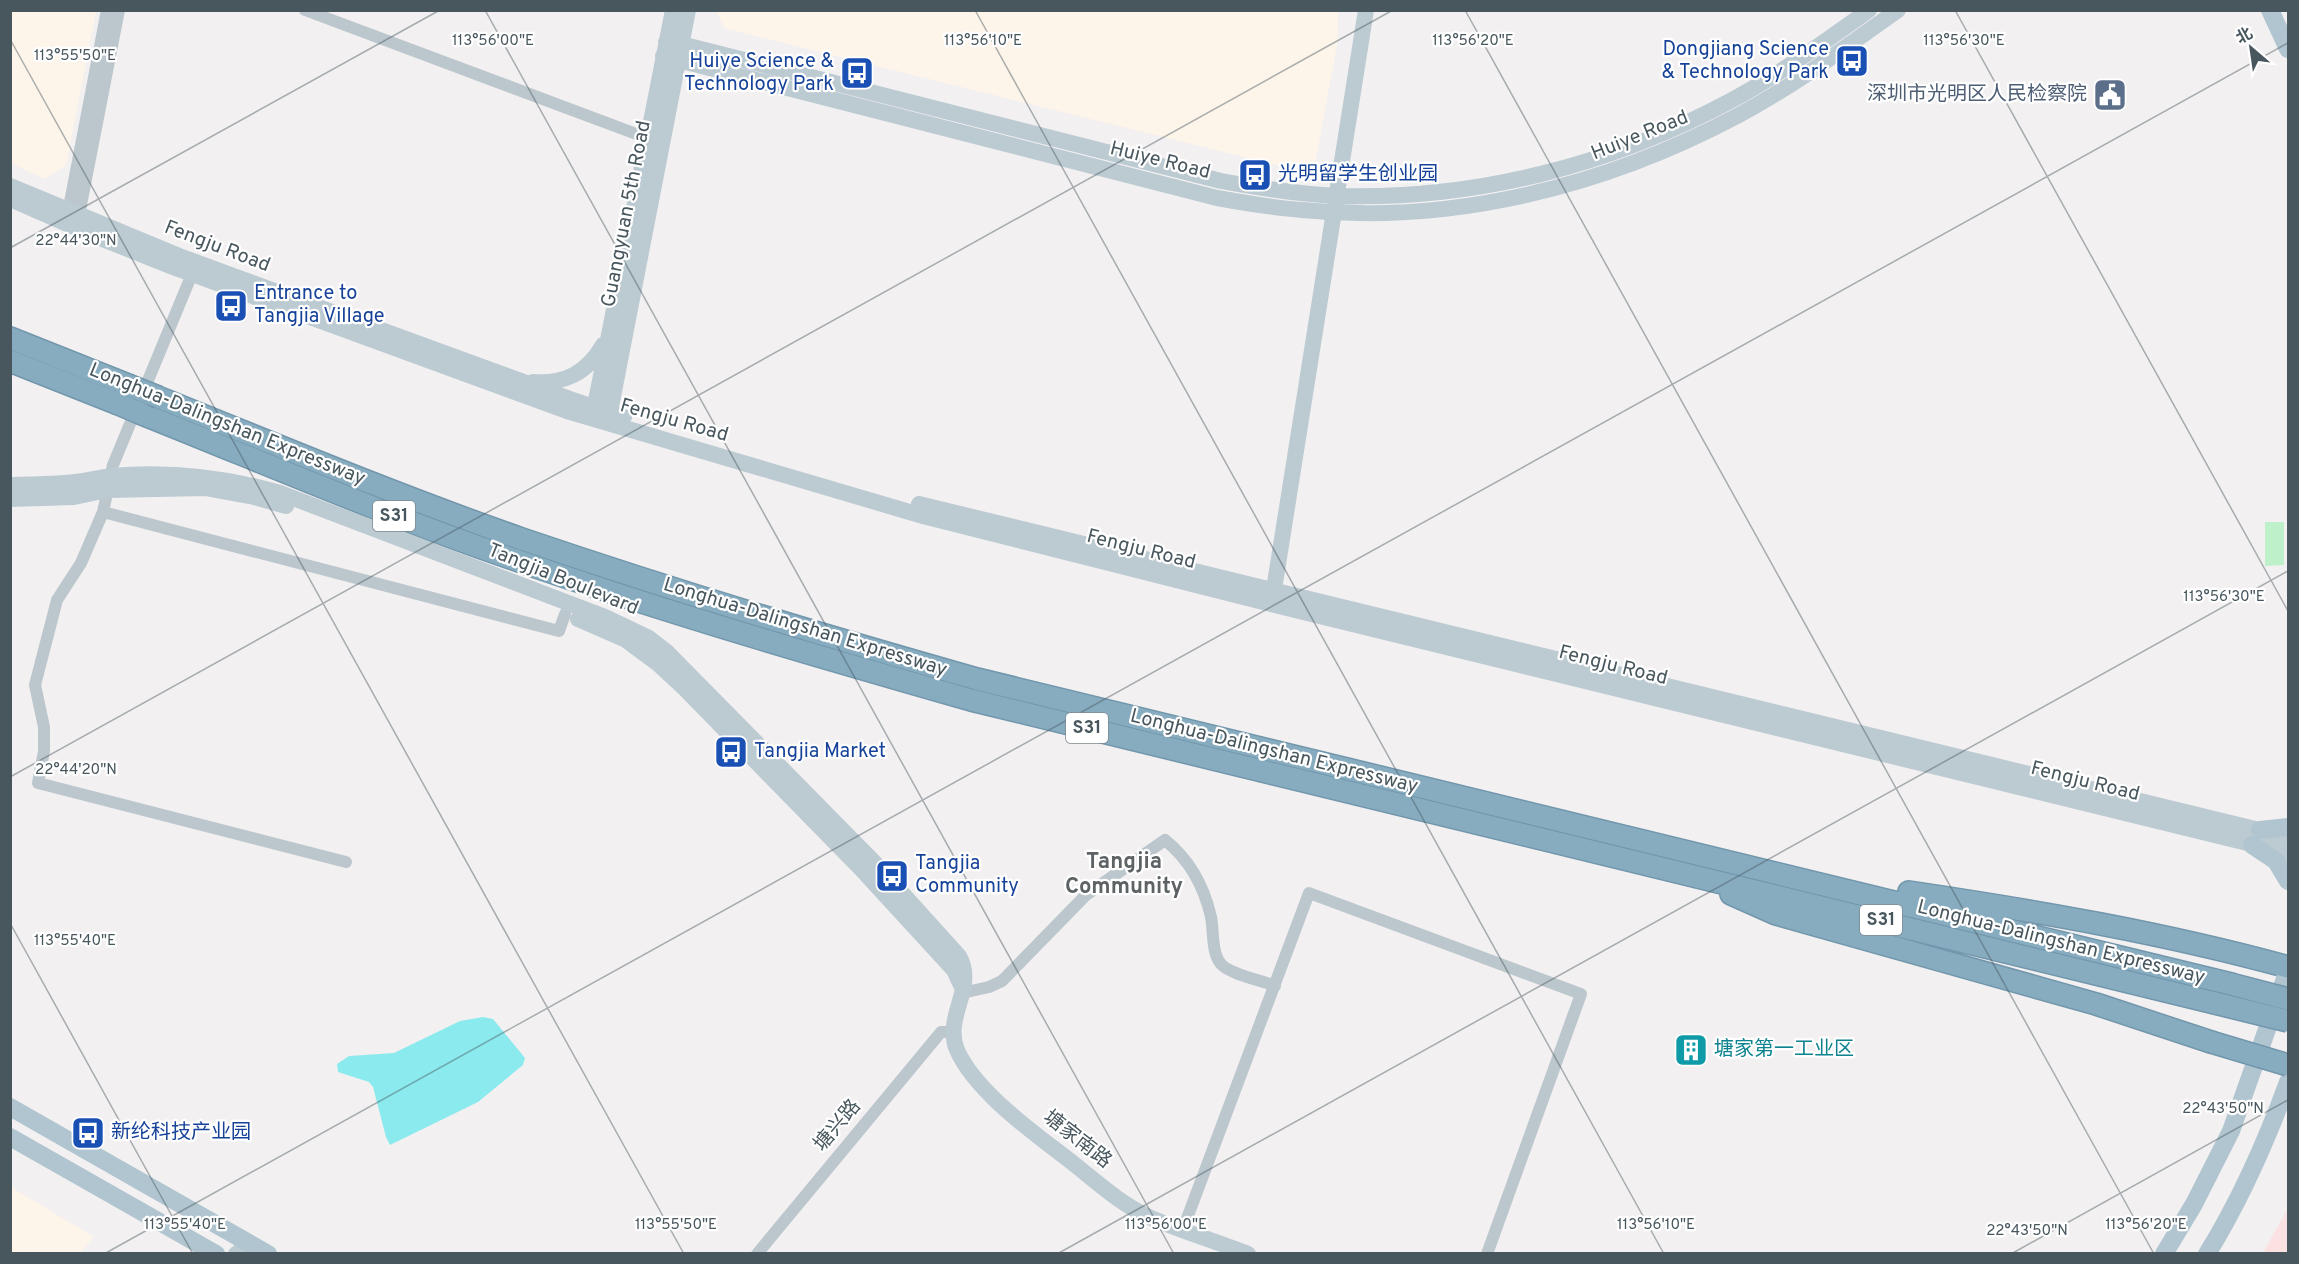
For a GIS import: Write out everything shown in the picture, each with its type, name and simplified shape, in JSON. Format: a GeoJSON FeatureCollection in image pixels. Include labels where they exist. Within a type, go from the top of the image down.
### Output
{"type":"FeatureCollection","features":[{"type":"Feature","properties":{"kind":"highway","name":"Longhua-Dalingshan Expressway"},"geometry":{"type":"LineString","coordinates":[[10,338],[363,480],[520,538],[667,587],[853,644],[977,679],[2289,999]]}},
{"type":"Feature","properties":{"kind":"highway","name":"Longhua-Dalingshan Expressway"},"geometry":{"type":"LineString","coordinates":[[10,361],[355,501],[512,559],[658,608],[971,700],[2289,1021]]}},
{"type":"Feature","properties":{"kind":"highway"},"geometry":{"type":"LineString","coordinates":[[1743,865],[2028,910],[2240,954],[2289,968]]}},
{"type":"Feature","properties":{"kind":"highway"},"geometry":{"type":"LineString","coordinates":[[1684,872],[1776,914],[2096,1004],[2289,1065]]}},
{"type":"Feature","properties":{"kind":"main road"},"geometry":{"type":"LineString","coordinates":[[2270,10],[2289,49]]}},
{"type":"Feature","properties":{"kind":"main road"},"geometry":{"type":"LineString","coordinates":[[2289,827],[2256,837],[2289,881]]}},
{"type":"Feature","properties":{"kind":"main road"},"geometry":{"type":"LineString","coordinates":[[2164,1254],[2194,1204],[2231,1131],[2289,968]]}},
{"type":"Feature","properties":{"kind":"main road"},"geometry":{"type":"LineString","coordinates":[[2207,1254],[2227,1222],[2265,1146],[2289,1082]]}},
{"type":"Feature","properties":{"kind":"main road"},"geometry":{"type":"LineString","coordinates":[[10,1107],[244,1250],[268,1254]]}},
{"type":"Feature","properties":{"kind":"main road"},"geometry":{"type":"LineString","coordinates":[[10,1137],[216,1254]]}},
{"type":"Feature","properties":{"kind":"street"},"geometry":{"type":"LineString","coordinates":[[71,218],[107,10]]}},
{"type":"Feature","properties":{"kind":"street"},"geometry":{"type":"LineString","coordinates":[[71,218],[119,10]]}},
{"type":"Feature","properties":{"kind":"street"},"geometry":{"type":"LineString","coordinates":[[305,10],[647,138]]}},
{"type":"Feature","properties":{"kind":"street","name":"Guangyuan 5th Road"},"geometry":{"type":"LineString","coordinates":[[599,415],[672,51],[672,10]]}},
{"type":"Feature","properties":{"kind":"street","name":"Guangyuan 5th Road"},"geometry":{"type":"LineString","coordinates":[[599,415],[609,332],[647,138],[672,51],[688,10]]}},
{"type":"Feature","properties":{"kind":"street"},"geometry":{"type":"LineString","coordinates":[[1273,598],[1366,10]]}},
{"type":"Feature","properties":{"kind":"street","name":"Huiye Road"},"geometry":{"type":"LineString","coordinates":[[672,51],[1217,198],[1303,210],[1390,196],[1467,188],[1552,172],[1598,158],[1641,142],[1731,100],[1780,71],[1869,10]]}},
{"type":"Feature","properties":{"kind":"street","name":"Huiye Road"},"geometry":{"type":"LineString","coordinates":[[1336,204],[1390,213],[1469,205],[1545,191],[1603,174],[1668,149],[1739,115],[1789,86],[1898,10]]}},
{"type":"Feature","properties":{"kind":"street","name":"Fengju Road"},"geometry":{"type":"LineString","coordinates":[[10,186],[71,218],[192,273],[599,415],[932,519],[1273,598],[2256,837],[2289,853]]}},
{"type":"Feature","properties":{"kind":"street","name":"Fengju Road"},"geometry":{"type":"LineString","coordinates":[[10,199],[179,256],[514,379],[599,415]]}},
{"type":"Feature","properties":{"kind":"street"},"geometry":{"type":"LineString","coordinates":[[192,273],[113,465],[103,512],[81,563],[57,600],[35,685],[44,727],[44,751],[38,783],[346,862]]}},
{"type":"Feature","properties":{"kind":"street"},"geometry":{"type":"LineString","coordinates":[[514,379],[554,382],[575,375],[591,363],[609,332]]}},
{"type":"Feature","properties":{"kind":"street","name":"Tangjia Boulevard"},"geometry":{"type":"LineString","coordinates":[[10,499],[74,497],[109,483],[164,475],[218,478],[253,485],[280,493],[605,617],[649,638],[694,679],[875,863],[959,957],[966,973],[962,993]]}},
{"type":"Feature","properties":{"kind":"street","name":"Tangjia Boulevard"},"geometry":{"type":"LineString","coordinates":[[10,485],[109,483],[205,488],[264,500],[313,514],[626,639],[685,688],[864,872],[954,970],[960,980],[962,993]]}},
{"type":"Feature","properties":{"kind":"street"},"geometry":{"type":"LineString","coordinates":[[103,512],[559,631],[565,614]]}},
{"type":"Feature","properties":{"kind":"street","name":"Fengju Road"},"geometry":{"type":"LineString","coordinates":[[2256,837],[2289,837]]}},
{"type":"Feature","properties":{"kind":"street"},"geometry":{"type":"LineString","coordinates":[[954,1032],[962,993],[989,987],[1002,981],[1086,895],[1165,840],[1180,852],[1194,870],[1210,915],[1216,956],[1223,965],[1275,986]]}},
{"type":"Feature","properties":{"kind":"street"},"geometry":{"type":"LineString","coordinates":[[1183,1229],[1310,893],[1581,994],[1487,1254]]}},
{"type":"Feature","properties":{"kind":"street","name":"塘兴路"},"geometry":{"type":"LineString","coordinates":[[757,1254],[941,1032],[954,1032]]}},
{"type":"Feature","properties":{"kind":"street","name":"塘家南路"},"geometry":{"type":"LineString","coordinates":[[954,1032],[956,1047],[974,1078],[1023,1125],[1121,1202],[1149,1216],[1248,1254]]}},
{"type":"Feature","properties":{"kind":"shaded area"},"geometry":{"type":"Polygon","coordinates":[[[11,10],[96,11],[66,165],[44,179],[11,163],[11,10]]]}},
{"type":"Feature","properties":{"kind":"shaded area","name":"Huiye Science & Technology Park"},"geometry":{"type":"Polygon","coordinates":[[[1338,10],[1337,45],[1315,164],[1296,170],[724,28],[716,11],[1338,10]]]}},
{"type":"Feature","properties":{"kind":"shaded area"},"geometry":{"type":"Polygon","coordinates":[[[10,1187],[94,1237],[80,1253],[11,1253],[10,1187]]]}},
{"type":"Feature","properties":{"kind":"shaded area"},"geometry":{"type":"Polygon","coordinates":[[[2288,1208],[2288,1253],[2263,1253],[2288,1208]]]}},
{"type":"Feature","properties":{"kind":"green space"},"geometry":{"type":"Polygon","coordinates":[[[2265,522],[2284,522],[2284,565],[2265,566],[2265,522]]]}},
{"type":"Feature","properties":{"kind":"water"},"geometry":{"type":"Polygon","coordinates":[[[483,1017],[493,1019],[525,1058],[523,1065],[478,1102],[390,1145],[373,1087],[369,1082],[338,1072],[337,1064],[349,1056],[394,1053],[460,1021],[483,1017]]]}},
{"type":"Feature","properties":{"kind":"place","name":"Dongjiang Science & Technology Park"},"geometry":{"type":"Point","coordinates":[1852,61]}},
{"type":"Feature","properties":{"kind":"place","name":"Huiye Science & Technology Park"},"geometry":{"type":"Point","coordinates":[857,73]}},
{"type":"Feature","properties":{"kind":"place","name":"深圳市光明区人民检察院"},"geometry":{"type":"Point","coordinates":[2110,95]}},
{"type":"Feature","properties":{"kind":"place","name":"光明留学生创业园"},"geometry":{"type":"Point","coordinates":[1255,175]}},
{"type":"Feature","properties":{"kind":"place","name":"Entrance to Tangjia Village"},"geometry":{"type":"Point","coordinates":[231,306]}},
{"type":"Feature","properties":{"kind":"place","name":"Tangjia Market"},"geometry":{"type":"Point","coordinates":[731,752]}},
{"type":"Feature","properties":{"kind":"place","name":"Tangjia Community"},"geometry":{"type":"Point","coordinates":[892,876]}},
{"type":"Feature","properties":{"kind":"place","name":"塘家第一工业区"},"geometry":{"type":"Point","coordinates":[1691,1050]}},
{"type":"Feature","properties":{"kind":"place","name":"新纶科技产业园"},"geometry":{"type":"Point","coordinates":[88,1133]}},
{"type":"Feature","properties":{"kind":"district","name":"Tangjia Community"},"geometry":{"type":"Point","coordinates":[1124,874]}}]}
